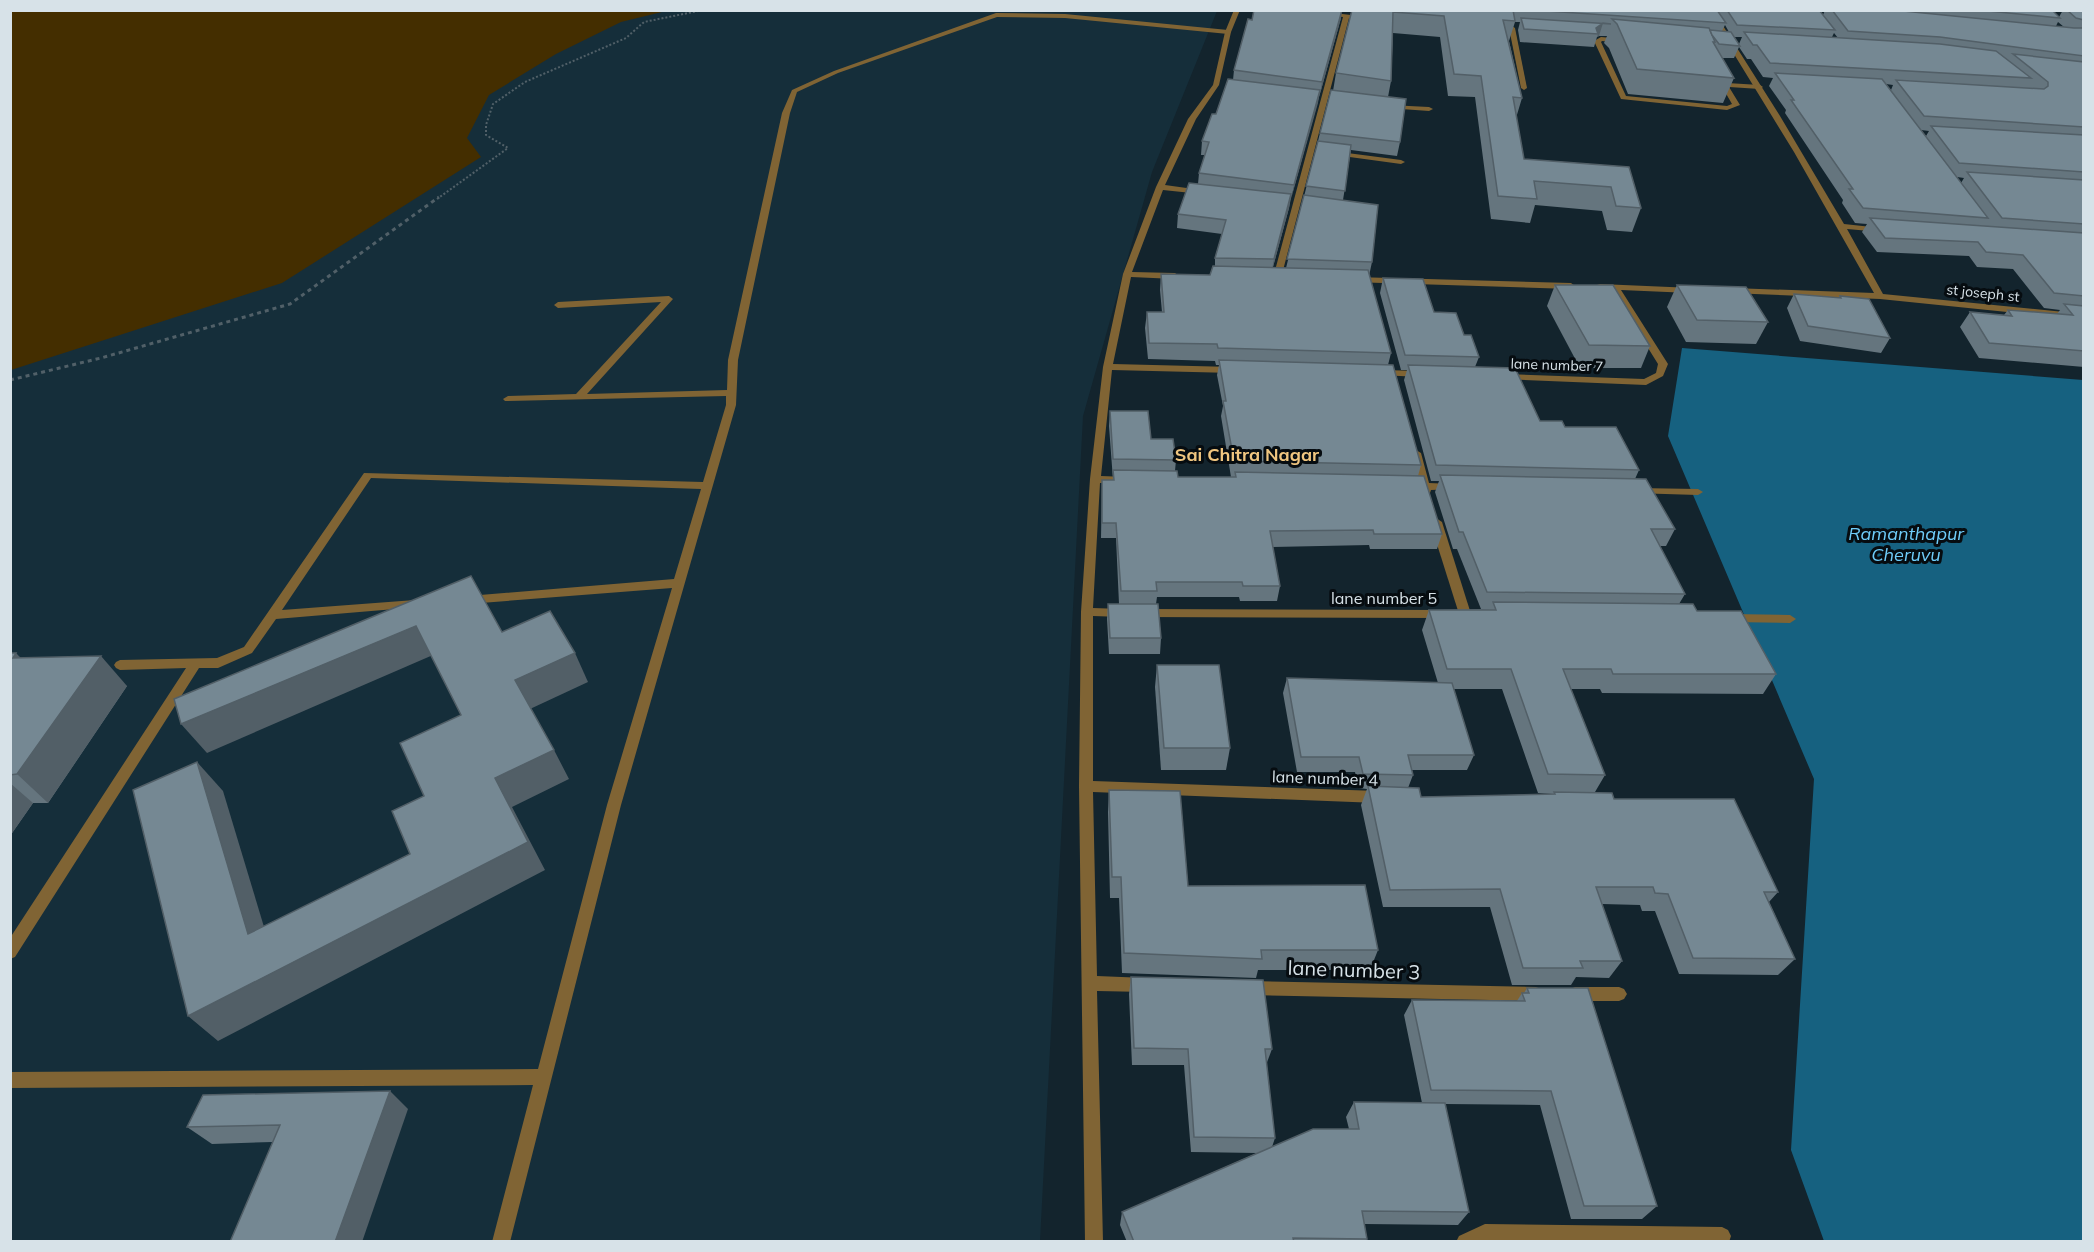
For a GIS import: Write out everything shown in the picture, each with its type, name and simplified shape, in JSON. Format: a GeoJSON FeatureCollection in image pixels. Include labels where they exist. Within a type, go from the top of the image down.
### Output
{"type":"FeatureCollection","features":[{"type":"Feature","properties":{"kind":"street"},"geometry":{"type":"LineString","coordinates":[[1094,1242],[1088,983],[1087,612],[1095,479],[1108,367],[1127,274],[1160,187],[1192,119],[1221,86],[1228,32],[1237,10]]}},
{"type":"Feature","properties":{"kind":"street"},"geometry":{"type":"LineString","coordinates":[[1710,10],[1758,84],[1843,226],[1880,296]]}},
{"type":"Feature","properties":{"kind":"street"},"geometry":{"type":"LineString","coordinates":[[1312,13],[1369,17]]}},
{"type":"Feature","properties":{"kind":"street"},"geometry":{"type":"LineString","coordinates":[[501,1242],[614,805],[731,405],[735,349],[786,113],[794,91],[836,72],[996,15],[1055,15],[1228,32]]}},
{"type":"Feature","properties":{"kind":"street"},"geometry":{"type":"LineString","coordinates":[[1277,278],[1313,150],[1347,15]]}},
{"type":"Feature","properties":{"kind":"street"},"geometry":{"type":"LineString","coordinates":[[1501,27],[1523,28]]}},
{"type":"Feature","properties":{"kind":"street"},"geometry":{"type":"LineString","coordinates":[[1512,28],[1524,88]]}},
{"type":"Feature","properties":{"kind":"street"},"geometry":{"type":"LineString","coordinates":[[1592,33],[1707,40]]}},
{"type":"Feature","properties":{"kind":"street"},"geometry":{"type":"LineString","coordinates":[[1609,39],[1703,48],[1725,85],[1736,105],[1733,107],[1623,98],[1597,41],[1609,39]]}},
{"type":"Feature","properties":{"kind":"street"},"geometry":{"type":"LineString","coordinates":[[1718,41],[1741,42]]}},
{"type":"Feature","properties":{"kind":"street"},"geometry":{"type":"LineString","coordinates":[[1725,85],[1758,84],[1767,81]]}},
{"type":"Feature","properties":{"kind":"street"},"geometry":{"type":"LineString","coordinates":[[1315,97],[1336,100]]}},
{"type":"Feature","properties":{"kind":"street"},"geometry":{"type":"LineString","coordinates":[[1377,105],[1429,109]]}},
{"type":"Feature","properties":{"kind":"street"},"geometry":{"type":"LineString","coordinates":[[1313,150],[1401,162]]}},
{"type":"Feature","properties":{"kind":"street"},"geometry":{"type":"LineString","coordinates":[[1160,187],[1206,192]]}},
{"type":"Feature","properties":{"kind":"street"},"geometry":{"type":"LineString","coordinates":[[1286,202],[1309,205]]}},
{"type":"Feature","properties":{"kind":"street"},"geometry":{"type":"LineString","coordinates":[[1843,226],[1889,230]]}},
{"type":"Feature","properties":{"kind":"street"},"geometry":{"type":"LineString","coordinates":[[1127,274],[1185,276]]}},
{"type":"Feature","properties":{"kind":"street"},"geometry":{"type":"LineString","coordinates":[[1266,278],[1289,278]]}},
{"type":"Feature","properties":{"kind":"street"},"geometry":{"type":"LineString","coordinates":[[1347,280],[1580,287]]}},
{"type":"Feature","properties":{"kind":"street"},"geometry":{"type":"LineString","coordinates":[[1370,281],[1373,292]]}},
{"type":"Feature","properties":{"kind":"street"},"geometry":{"type":"LineString","coordinates":[[1592,287],[1696,290]]}},
{"type":"Feature","properties":{"kind":"street","name":"lane number 7"},"geometry":{"type":"LineString","coordinates":[[1490,376],[1646,382],[1660,374],[1663,364],[1615,288]]}},
{"type":"Feature","properties":{"kind":"street","name":"st joseph st"},"geometry":{"type":"LineString","coordinates":[[1719,291],[1880,296],[2084,317]]}},
{"type":"Feature","properties":{"kind":"street"},"geometry":{"type":"LineString","coordinates":[[558,305],[669,299],[579,397]]}},
{"type":"Feature","properties":{"kind":"street"},"geometry":{"type":"LineString","coordinates":[[1391,361],[1398,384]]}},
{"type":"Feature","properties":{"kind":"street"},"geometry":{"type":"LineString","coordinates":[[1108,367],[1239,370]]}},
{"type":"Feature","properties":{"kind":"street"},"geometry":{"type":"LineString","coordinates":[[1371,372],[1430,374]]}},
{"type":"Feature","properties":{"kind":"street"},"geometry":{"type":"LineString","coordinates":[[508,399],[731,393]]}},
{"type":"Feature","properties":{"kind":"street"},"geometry":{"type":"LineString","coordinates":[[1413,441],[1425,486]]}},
{"type":"Feature","properties":{"kind":"street"},"geometry":{"type":"LineString","coordinates":[[120,665],[218,663],[248,650],[368,476],[707,486]]}},
{"type":"Feature","properties":{"kind":"street"},"geometry":{"type":"LineString","coordinates":[[1095,479],[1142,480]]}},
{"type":"Feature","properties":{"kind":"street"},"geometry":{"type":"LineString","coordinates":[[1401,486],[1460,487]]}},
{"type":"Feature","properties":{"kind":"street","name":"lane number 5"},"geometry":{"type":"LineString","coordinates":[[1087,612],[1471,614],[1425,486]]}},
{"type":"Feature","properties":{"kind":"street"},"geometry":{"type":"LineString","coordinates":[[1627,491],[1698,492]]}},
{"type":"Feature","properties":{"kind":"street"},"geometry":{"type":"LineString","coordinates":[[452,601],[679,583]]}},
{"type":"Feature","properties":{"kind":"street"},"geometry":{"type":"LineString","coordinates":[[272,615],[428,603]]}},
{"type":"Feature","properties":{"kind":"street"},"geometry":{"type":"LineString","coordinates":[[1720,618],[1790,618]]}},
{"type":"Feature","properties":{"kind":"street"},"geometry":{"type":"LineString","coordinates":[[10,952],[195,663]]}},
{"type":"Feature","properties":{"kind":"street","name":"lane number 4"},"geometry":{"type":"LineString","coordinates":[[1086,786],[1391,798]]}},
{"type":"Feature","properties":{"kind":"street"},"geometry":{"type":"LineString","coordinates":[[1088,983],[1160,985]]}},
{"type":"Feature","properties":{"kind":"street","name":"lane number 3"},"geometry":{"type":"LineString","coordinates":[[1231,987],[1619,994]]}},
{"type":"Feature","properties":{"kind":"street"},"geometry":{"type":"LineString","coordinates":[[10,1080],[544,1077]]}},
{"type":"Feature","properties":{"kind":"street"},"geometry":{"type":"LineString","coordinates":[[1465,1242],[1485,1233],[1722,1236]]}},
{"type":"Feature","properties":{"kind":"path"},"geometry":{"type":"LineString","coordinates":[[10,380],[102,358],[290,304],[508,148],[499,145],[486,135],[489,111],[503,95],[525,82],[626,38],[644,22],[703,10]]}},
{"type":"Feature","properties":{"kind":"path"},"geometry":{"type":"LineString","coordinates":[[888,10],[954,10]]}},
{"type":"Feature","properties":{"kind":"shaded area"},"geometry":{"type":"Polygon","coordinates":[[[11,10],[666,11],[621,22],[556,54],[489,95],[467,138],[481,157],[282,283],[11,370],[11,10]]]}},
{"type":"Feature","properties":{"kind":"shaded area"},"geometry":{"type":"Polygon","coordinates":[[[10,11],[1217,11],[1152,172],[1083,416],[1040,1241],[11,1241],[10,11]]]}},
{"type":"Feature","properties":{"kind":"water","name":"Ramanthapur Cheruvu"},"geometry":{"type":"Polygon","coordinates":[[[1682,348],[2083,380],[2083,1241],[1824,1241],[1791,1150],[1814,779],[1668,436],[1682,348]]]}},
{"type":"Feature","properties":{"kind":"building"},"geometry":{"type":"Polygon","coordinates":[[[1254,10],[1342,10],[1322,82],[1234,70],[1248,19],[1252,20],[1254,10]]]}},
{"type":"Feature","properties":{"kind":"building"},"geometry":{"type":"Polygon","coordinates":[[[1352,10],[1513,10],[1515,21],[1503,20],[1522,98],[1513,97],[1524,159],[1629,167],[1641,208],[1616,206],[1611,187],[1534,181],[1537,199],[1498,196],[1481,76],[1454,74],[1444,16],[1393,12],[1391,81],[1336,73],[1352,10]]]}},
{"type":"Feature","properties":{"kind":"building"},"geometry":{"type":"Polygon","coordinates":[[[1531,10],[1717,10],[1726,23],[1531,10]]]}},
{"type":"Feature","properties":{"kind":"building"},"geometry":{"type":"Polygon","coordinates":[[[1727,10],[1819,10],[1835,30],[1737,25],[1727,10]]]}},
{"type":"Feature","properties":{"kind":"building"},"geometry":{"type":"Polygon","coordinates":[[[1832,10],[1893,10],[2084,28],[2084,56],[1940,37],[1848,31],[1832,10]]]}},
{"type":"Feature","properties":{"kind":"building"},"geometry":{"type":"Polygon","coordinates":[[[1978,10],[2052,10],[2060,18],[1978,10]]]}},
{"type":"Feature","properties":{"kind":"building"},"geometry":{"type":"Polygon","coordinates":[[[2067,10],[2084,10],[2084,20],[2076,18],[2067,10]]]}},
{"type":"Feature","properties":{"kind":"building"},"geometry":{"type":"Polygon","coordinates":[[[1521,18],[1602,23],[1596,28],[1598,34],[1524,29],[1521,18]]]}},
{"type":"Feature","properties":{"kind":"building"},"geometry":{"type":"Polygon","coordinates":[[[1612,19],[1709,28],[1715,42],[1713,42],[1734,78],[1637,69],[1617,24],[1612,19]]]}},
{"type":"Feature","properties":{"kind":"building"},"geometry":{"type":"Polygon","coordinates":[[[1710,30],[1731,32],[1740,46],[1719,44],[1710,30]]]}},
{"type":"Feature","properties":{"kind":"building"},"geometry":{"type":"Polygon","coordinates":[[[1744,32],[1940,44],[1996,51],[2031,78],[1770,63],[1744,32]]]}},
{"type":"Feature","properties":{"kind":"building"},"geometry":{"type":"Polygon","coordinates":[[[2013,54],[2084,62],[2084,127],[1924,116],[1896,80],[2044,89],[2048,86],[2048,82],[2013,54]]]}},
{"type":"Feature","properties":{"kind":"building"},"geometry":{"type":"Polygon","coordinates":[[[1775,73],[1882,79],[1988,218],[1863,208],[1849,189],[1853,189],[1775,73]]]}},
{"type":"Feature","properties":{"kind":"building"},"geometry":{"type":"Polygon","coordinates":[[[1228,79],[1320,90],[1294,185],[1199,173],[1209,142],[1202,141],[1212,114],[1216,114],[1228,79]]]}},
{"type":"Feature","properties":{"kind":"building"},"geometry":{"type":"Polygon","coordinates":[[[1331,90],[1406,99],[1400,142],[1320,133],[1331,90]]]}},
{"type":"Feature","properties":{"kind":"building"},"geometry":{"type":"Polygon","coordinates":[[[1931,126],[2084,135],[2084,172],[1959,163],[1931,126]]]}},
{"type":"Feature","properties":{"kind":"building"},"geometry":{"type":"Polygon","coordinates":[[[1318,141],[1351,145],[1345,191],[1306,186],[1318,141]]]}},
{"type":"Feature","properties":{"kind":"building"},"geometry":{"type":"Polygon","coordinates":[[[1967,172],[2084,180],[2084,224],[2002,218],[1967,172]]]}},
{"type":"Feature","properties":{"kind":"building"},"geometry":{"type":"Polygon","coordinates":[[[1189,183],[1291,194],[1274,259],[1215,258],[1226,220],[1178,214],[1189,183]]]}},
{"type":"Feature","properties":{"kind":"building"},"geometry":{"type":"Polygon","coordinates":[[[1304,195],[1378,205],[1372,262],[1287,259],[1304,195]]]}},
{"type":"Feature","properties":{"kind":"building"},"geometry":{"type":"Polygon","coordinates":[[[1870,218],[2084,233],[2084,296],[2054,293],[2023,255],[1986,252],[1978,242],[1885,238],[1870,218]]]}},
{"type":"Feature","properties":{"kind":"building"},"geometry":{"type":"Polygon","coordinates":[[[1213,266],[1368,270],[1391,353],[1218,348],[1217,344],[1149,343],[1147,312],[1164,312],[1161,274],[1210,275],[1213,266]]]}},
{"type":"Feature","properties":{"kind":"building"},"geometry":{"type":"Polygon","coordinates":[[[1383,278],[1423,279],[1434,312],[1456,313],[1464,335],[1471,335],[1479,357],[1405,355],[1383,278]]]}},
{"type":"Feature","properties":{"kind":"building"},"geometry":{"type":"Polygon","coordinates":[[[1555,285],[1613,285],[1650,346],[1589,345],[1555,285]]]}},
{"type":"Feature","properties":{"kind":"building"},"geometry":{"type":"Polygon","coordinates":[[[1677,285],[1746,287],[1768,322],[1697,320],[1677,285]]]}},
{"type":"Feature","properties":{"kind":"building"},"geometry":{"type":"Polygon","coordinates":[[[1794,294],[1869,299],[1890,338],[1808,326],[1794,294]]]}},
{"type":"Feature","properties":{"kind":"building"},"geometry":{"type":"Polygon","coordinates":[[[2064,304],[2084,306],[2084,351],[1989,343],[1970,312],[2012,316],[2008,310],[2073,315],[2064,304]]]}},
{"type":"Feature","properties":{"kind":"building"},"geometry":{"type":"Polygon","coordinates":[[[1219,360],[1393,365],[1421,465],[1234,461],[1223,401],[1226,401],[1219,360]]]}},
{"type":"Feature","properties":{"kind":"building"},"geometry":{"type":"Polygon","coordinates":[[[1408,365],[1515,368],[1540,421],[1562,421],[1565,427],[1616,427],[1639,470],[1436,465],[1408,365]]]}},
{"type":"Feature","properties":{"kind":"building"},"geometry":{"type":"Polygon","coordinates":[[[1110,411],[1148,411],[1151,439],[1173,439],[1176,460],[1113,459],[1110,411]]]}},
{"type":"Feature","properties":{"kind":"building"},"geometry":{"type":"Polygon","coordinates":[[[1113,470],[1177,471],[1178,477],[1236,477],[1235,472],[1424,476],[1442,534],[1374,534],[1373,530],[1270,531],[1280,586],[1243,586],[1242,582],[1156,582],[1157,591],[1121,591],[1116,523],[1102,523],[1102,480],[1114,480],[1113,470]]]}},
{"type":"Feature","properties":{"kind":"building"},"geometry":{"type":"Polygon","coordinates":[[[1440,475],[1646,479],[1675,529],[1651,529],[1685,594],[1487,592],[1463,532],[1459,532],[1440,475]]]}},
{"type":"Feature","properties":{"kind":"building"},"geometry":{"type":"Polygon","coordinates":[[[471,576],[502,632],[550,611],[575,653],[515,680],[554,750],[495,778],[528,842],[188,1016],[133,790],[197,762],[248,934],[410,854],[392,811],[424,796],[400,743],[461,715],[416,626],[181,724],[174,699],[471,576]]]}},
{"type":"Feature","properties":{"kind":"building"},"geometry":{"type":"Polygon","coordinates":[[[1493,602],[1693,604],[1697,611],[1741,611],[1776,674],[1613,674],[1611,669],[1563,669],[1605,775],[1548,774],[1511,669],[1447,669],[1429,610],[1496,610],[1493,602]]]}},
{"type":"Feature","properties":{"kind":"building"},"geometry":{"type":"Polygon","coordinates":[[[1108,604],[1158,604],[1161,638],[1110,638],[1108,604]]]}},
{"type":"Feature","properties":{"kind":"building"},"geometry":{"type":"Polygon","coordinates":[[[10,653],[16,653],[13,658],[101,656],[17,774],[10,775],[10,653]]]}},
{"type":"Feature","properties":{"kind":"building"},"geometry":{"type":"Polygon","coordinates":[[[1157,665],[1219,665],[1230,748],[1164,748],[1157,665]]]}},
{"type":"Feature","properties":{"kind":"building"},"geometry":{"type":"Polygon","coordinates":[[[1287,678],[1452,683],[1474,755],[1408,755],[1413,775],[1363,774],[1359,757],[1301,757],[1287,678]]]}},
{"type":"Feature","properties":{"kind":"building"},"geometry":{"type":"Polygon","coordinates":[[[1368,786],[1419,788],[1421,797],[1555,794],[1554,792],[1612,793],[1614,799],[1734,799],[1778,892],[1764,892],[1795,959],[1693,958],[1668,894],[1655,893],[1653,887],[1596,887],[1622,961],[1580,961],[1583,968],[1523,968],[1500,889],[1390,890],[1368,786]]]}},
{"type":"Feature","properties":{"kind":"building"},"geometry":{"type":"Polygon","coordinates":[[[1109,790],[1180,791],[1188,886],[1365,885],[1378,950],[1261,950],[1262,959],[1124,953],[1121,877],[1112,877],[1109,790]]]}},
{"type":"Feature","properties":{"kind":"building"},"geometry":{"type":"Polygon","coordinates":[[[1131,977],[1263,980],[1272,1049],[1265,1049],[1275,1138],[1194,1137],[1188,1049],[1134,1048],[1131,977]]]}},
{"type":"Feature","properties":{"kind":"building"},"geometry":{"type":"Polygon","coordinates":[[[1527,988],[1588,988],[1657,1206],[1584,1206],[1551,1091],[1431,1090],[1412,1000],[1525,1001],[1522,993],[1529,993],[1527,988]]]}},
{"type":"Feature","properties":{"kind":"building"},"geometry":{"type":"Polygon","coordinates":[[[390,1091],[335,1242],[230,1242],[280,1125],[187,1127],[203,1095],[390,1091]]]}},
{"type":"Feature","properties":{"kind":"building"},"geometry":{"type":"Polygon","coordinates":[[[1354,1102],[1445,1103],[1469,1212],[1362,1211],[1367,1239],[1293,1238],[1294,1242],[1134,1242],[1122,1212],[1313,1129],[1359,1129],[1354,1102]]]}},
{"type":"Feature","properties":{"kind":"district","name":"Sai Chitra Nagar"},"geometry":{"type":"Point","coordinates":[1247,455]}}]}
